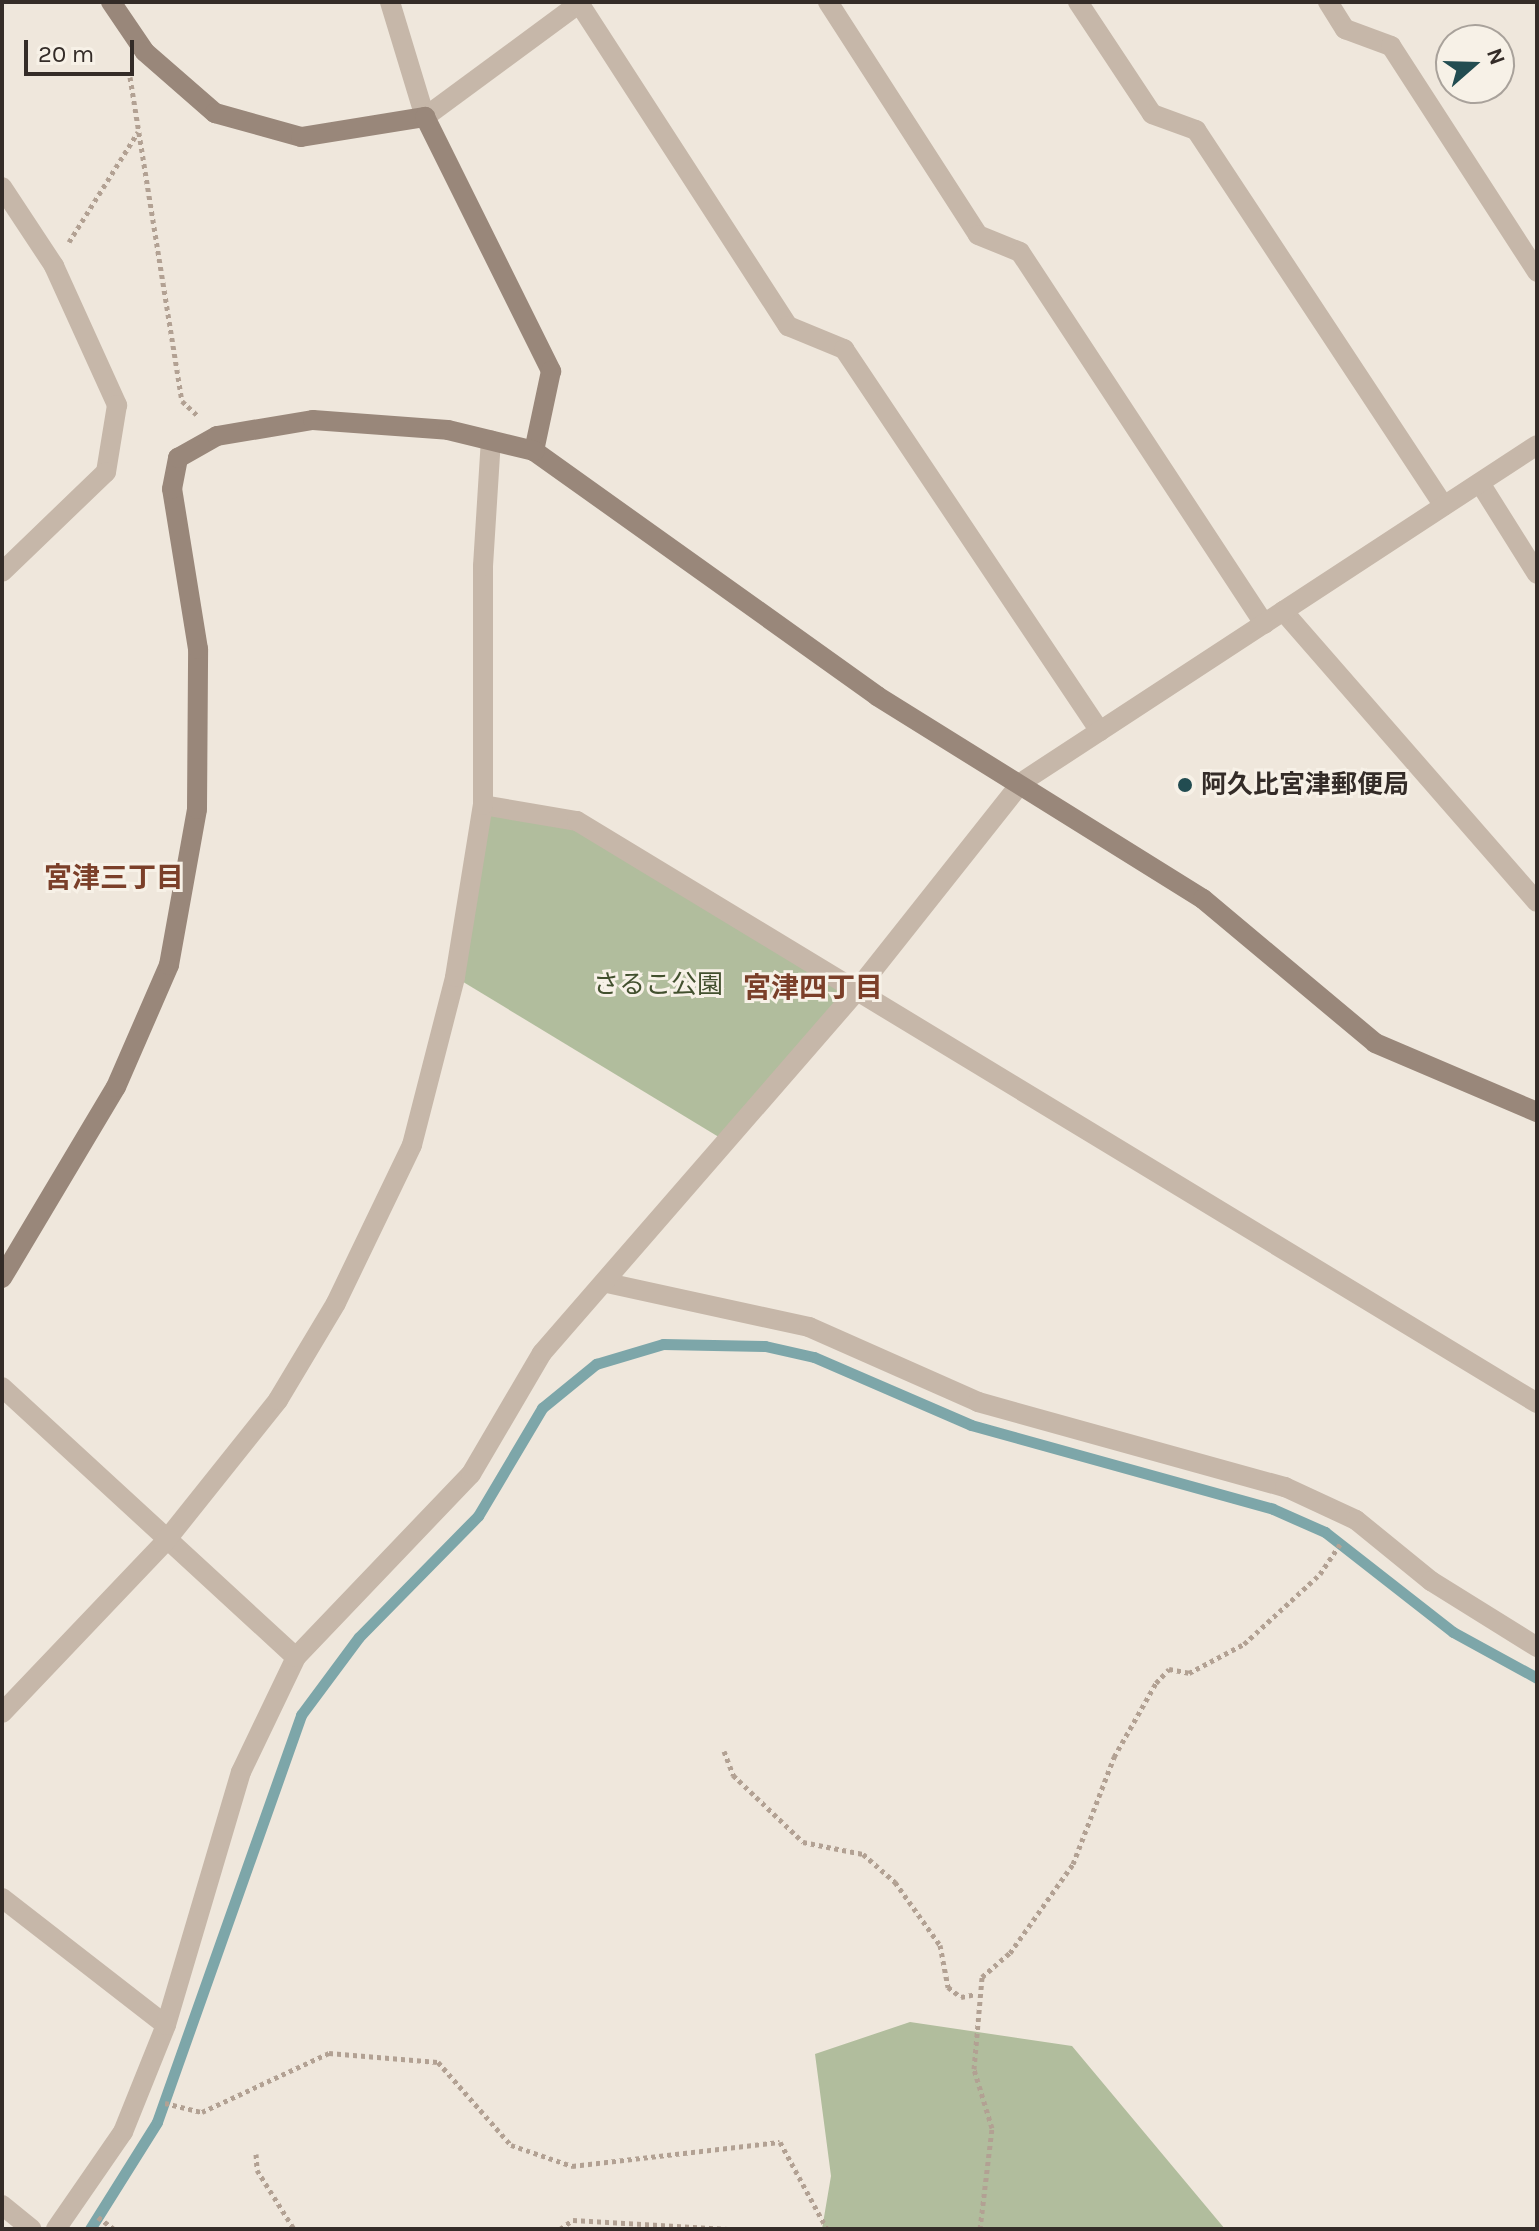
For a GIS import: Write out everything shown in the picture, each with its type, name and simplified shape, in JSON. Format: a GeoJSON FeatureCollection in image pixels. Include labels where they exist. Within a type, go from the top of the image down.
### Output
{"type":"FeatureCollection","features":[{"type":"Feature","properties":{"kind":"street"},"geometry":{"type":"LineString","coordinates":[[111,2],[145,52],[215,113],[301,137],[425,117],[580,3],[788,326],[844,349],[1100,731]]}},
{"type":"Feature","properties":{"kind":"street"},"geometry":{"type":"LineString","coordinates":[[390,2],[425,117],[551,371],[534,451]]}},
{"type":"Feature","properties":{"kind":"street"},"geometry":{"type":"LineString","coordinates":[[828,2],[978,235],[1020,252],[1264,624]]}},
{"type":"Feature","properties":{"kind":"street"},"geometry":{"type":"LineString","coordinates":[[1078,2],[1152,114],[1196,130],[1444,506]]}},
{"type":"Feature","properties":{"kind":"street"},"geometry":{"type":"LineString","coordinates":[[1328,2],[1345,29],[1391,46],[1537,272]]}},
{"type":"Feature","properties":{"kind":"street"},"geometry":{"type":"LineString","coordinates":[[2,187],[54,266],[117,405],[106,472],[2,572]]}},
{"type":"Feature","properties":{"kind":"street"},"geometry":{"type":"LineString","coordinates":[[2,1278],[116,1087],[169,965],[197,809],[198,665],[172,489],[178,458],[217,436],[313,420],[491,440],[534,451],[877,696],[1022,782],[1203,899],[1375,1043],[1537,1112]]}},
{"type":"Feature","properties":{"kind":"street"},"geometry":{"type":"LineString","coordinates":[[2,1713],[164,1543],[278,1400],[336,1303],[412,1145],[455,977],[483,805],[491,440]]}},
{"type":"Feature","properties":{"kind":"street"},"geometry":{"type":"LineString","coordinates":[[56,2229],[123,2132],[166,2025],[241,1772],[296,1657],[471,1474],[542,1353],[607,1283],[857,990],[1022,782],[1537,445]]}},
{"type":"Feature","properties":{"kind":"street"},"geometry":{"type":"LineString","coordinates":[[1480,483],[1537,574]]}},
{"type":"Feature","properties":{"kind":"street"},"geometry":{"type":"LineString","coordinates":[[1283,611],[1537,902]]}},
{"type":"Feature","properties":{"kind":"street"},"geometry":{"type":"LineString","coordinates":[[483,805],[577,821],[1537,1403]]}},
{"type":"Feature","properties":{"kind":"street"},"geometry":{"type":"LineString","coordinates":[[607,1283],[809,1327],[978,1402],[1285,1487],[1356,1520],[1431,1581],[1537,1647]]}},
{"type":"Feature","properties":{"kind":"street"},"geometry":{"type":"LineString","coordinates":[[2,1387],[164,1543],[296,1657]]}},
{"type":"Feature","properties":{"kind":"street"},"geometry":{"type":"LineString","coordinates":[[2,1898],[166,2025]]}},
{"type":"Feature","properties":{"kind":"street"},"geometry":{"type":"LineString","coordinates":[[2,2205],[32,2229]]}},
{"type":"Feature","properties":{"kind":"path"},"geometry":{"type":"LineString","coordinates":[[145,52],[130,76],[182,401],[217,436]]}},
{"type":"Feature","properties":{"kind":"path"},"geometry":{"type":"LineString","coordinates":[[54,266],[139,131]]}},
{"type":"Feature","properties":{"kind":"path"},"geometry":{"type":"LineString","coordinates":[[980,2229],[992,2128],[974,2069],[976,1994],[1073,1864],[1114,1757],[1156,1683],[1169,1669],[1189,1673],[1244,1644],[1320,1574]]}},
{"type":"Feature","properties":{"kind":"path"},"geometry":{"type":"LineString","coordinates":[[724,1751],[733,1775],[803,1842],[863,1854],[895,1882],[940,1945],[948,1987],[961,1997],[976,1994]]}},
{"type":"Feature","properties":{"kind":"path"},"geometry":{"type":"LineString","coordinates":[[175,2108],[202,2112],[329,2053],[438,2062],[511,2145],[572,2166],[780,2142],[827,2229]]}},
{"type":"Feature","properties":{"kind":"path"},"geometry":{"type":"LineString","coordinates":[[256,2154],[257,2170],[294,2229]]}},
{"type":"Feature","properties":{"kind":"path"},"geometry":{"type":"LineString","coordinates":[[560,2229],[573,2220],[728,2229]]}},
{"type":"Feature","properties":{"kind":"green space","name":"さるこ公園"},"geometry":{"type":"Polygon","coordinates":[[[483,805],[577,821],[857,990],[727,1142],[455,977],[483,805]]]}},
{"type":"Feature","properties":{"kind":"green space"},"geometry":{"type":"Polygon","coordinates":[[[910,2022],[1072,2046],[1225,2229],[822,2229],[831,2176],[815,2054],[910,2022]]]}},
{"type":"Feature","properties":{"kind":"waterway"},"geometry":{"type":"LineString","coordinates":[[90,2229],[157,2122],[301,1715],[359,1637],[478,1516],[542,1408],[596,1364],[663,1344],[765,1346],[814,1357],[971,1425],[1273,1509],[1325,1532],[1453,1632],[1537,1678]]}},
{"type":"Feature","properties":{"kind":"place","name":"阿久比宮津郵便局"},"geometry":{"type":"Point","coordinates":[1185,785]}},
{"type":"Feature","properties":{"kind":"district","name":"宮津三丁目"},"geometry":{"type":"Point","coordinates":[114,878]}},
{"type":"Feature","properties":{"kind":"district","name":"宮津四丁目"},"geometry":{"type":"Point","coordinates":[813,988]}}]}
